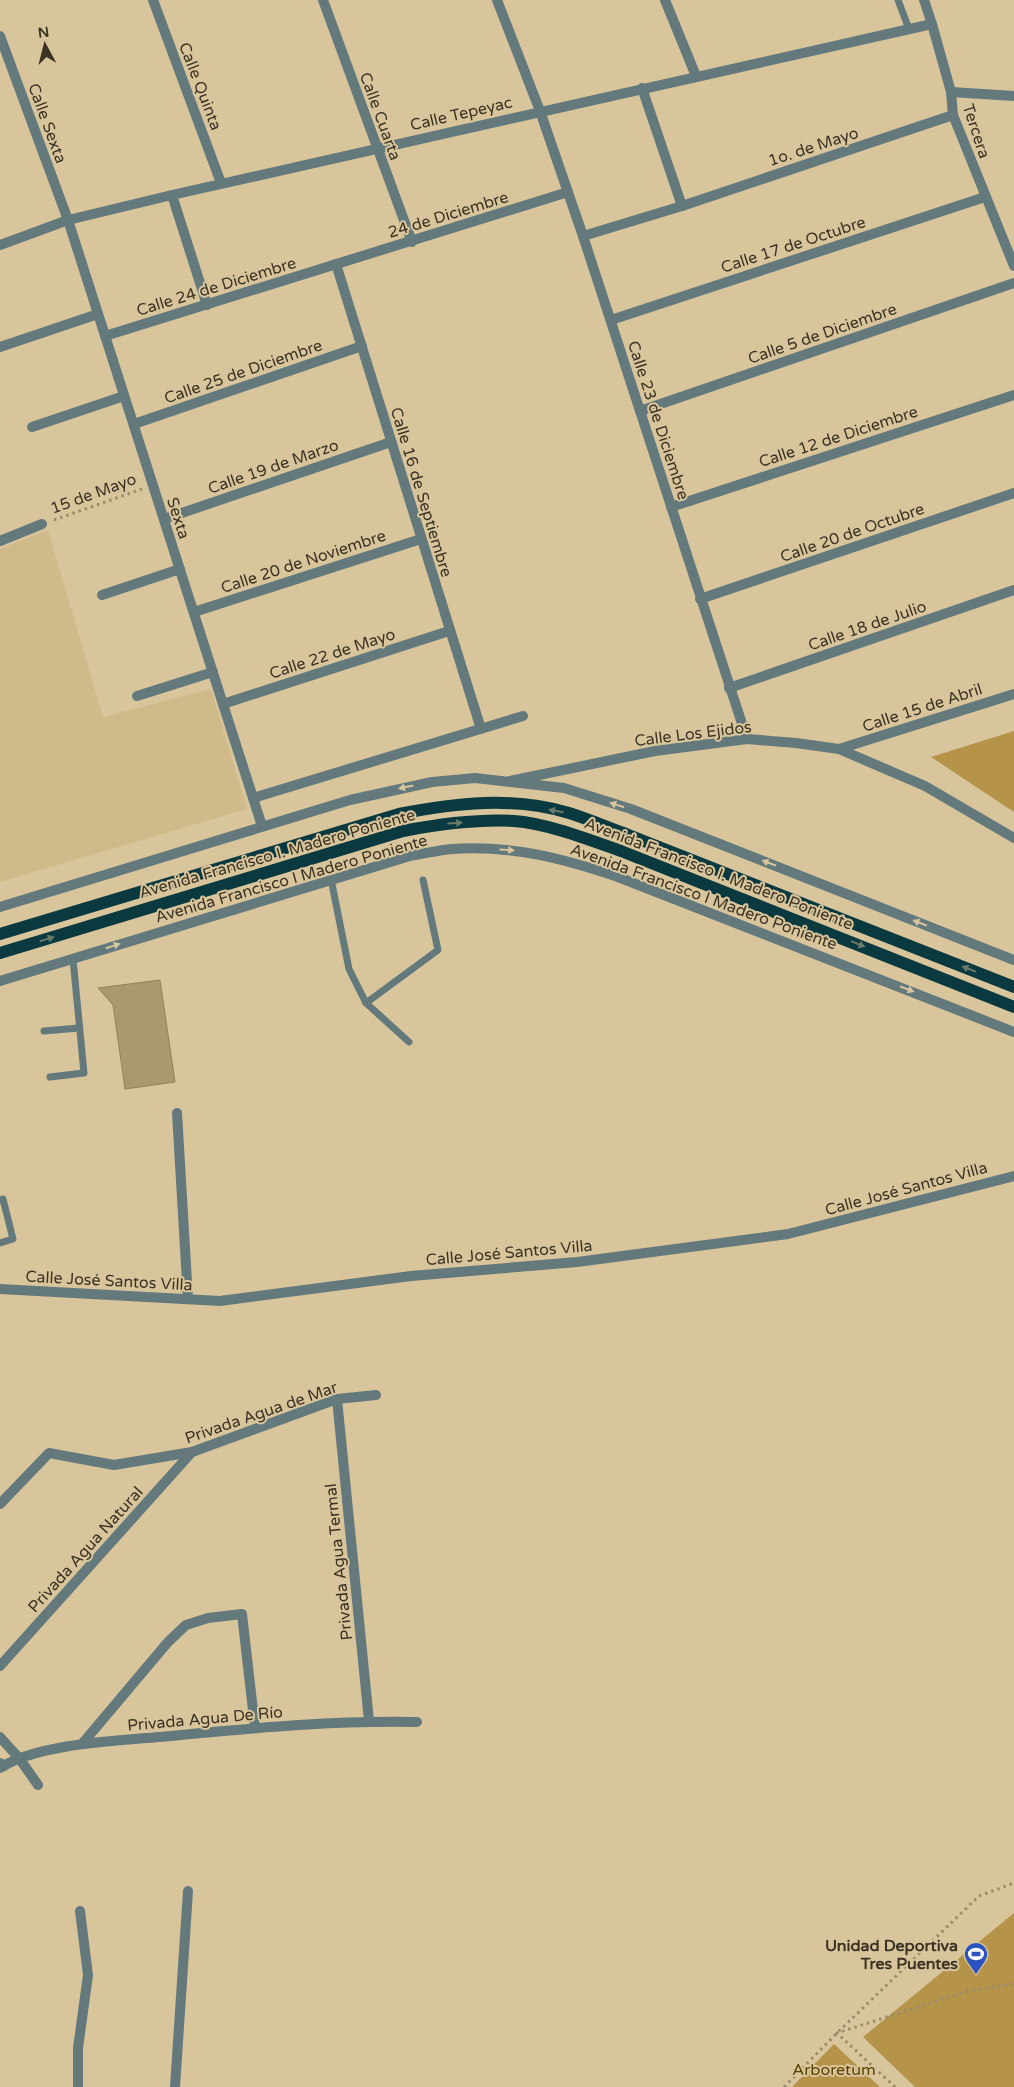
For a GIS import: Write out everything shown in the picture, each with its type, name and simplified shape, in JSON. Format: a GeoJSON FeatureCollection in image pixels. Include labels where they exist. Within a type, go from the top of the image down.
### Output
{"type":"FeatureCollection","features":[{"type":"Feature","properties":{"kind":"main road","name":"Avenida Francisco I. Madero Poniente"},"geometry":{"type":"LineString","coordinates":[[4,931],[399,814],[439,806],[514,803],[567,813],[626,834],[1014,987]]}},
{"type":"Feature","properties":{"kind":"main road","name":"Avenida Francisco I. Madero Poniente"},"geometry":{"type":"LineString","coordinates":[[0,953],[403,831],[444,824],[516,821],[565,832],[621,851],[1014,1007]]}},
{"type":"Feature","properties":{"kind":"street","name":"Calle Quinta"},"geometry":{"type":"LineString","coordinates":[[152,0],[221,183]]}},
{"type":"Feature","properties":{"kind":"street","name":"Calle Cuarta"},"geometry":{"type":"LineString","coordinates":[[323,0],[412,242]]}},
{"type":"Feature","properties":{"kind":"street","name":"Calle 23 de Diciembre"},"geometry":{"type":"LineString","coordinates":[[497,0],[540,111],[583,236],[747,739]]}},
{"type":"Feature","properties":{"kind":"street"},"geometry":{"type":"LineString","coordinates":[[665,0],[696,76]]}},
{"type":"Feature","properties":{"kind":"street","name":"Tercera"},"geometry":{"type":"LineString","coordinates":[[924,0],[951,92],[953,115],[1013,264]]}},
{"type":"Feature","properties":{"kind":"street","name":"Calle Tepeyac"},"geometry":{"type":"LineString","coordinates":[[0,245],[68,220],[221,183],[932,24]]}},
{"type":"Feature","properties":{"kind":"street","name":"Calle Sexta"},"geometry":{"type":"LineString","coordinates":[[0,36],[68,220]]}},
{"type":"Feature","properties":{"kind":"street"},"geometry":{"type":"LineString","coordinates":[[642,88],[682,206]]}},
{"type":"Feature","properties":{"kind":"street"},"geometry":{"type":"LineString","coordinates":[[951,92],[1014,96]]}},
{"type":"Feature","properties":{"kind":"street","name":"1o. de Mayo"},"geometry":{"type":"LineString","coordinates":[[583,236],[682,206],[953,115]]}},
{"type":"Feature","properties":{"kind":"street","name":"24 de Diciembre"},"geometry":{"type":"LineString","coordinates":[[336,264],[412,242],[568,192]]}},
{"type":"Feature","properties":{"kind":"street"},"geometry":{"type":"LineString","coordinates":[[172,195],[207,304]]}},
{"type":"Feature","properties":{"kind":"street","name":"Calle 17 de Octubre"},"geometry":{"type":"LineString","coordinates":[[611,320],[985,196]]}},
{"type":"Feature","properties":{"kind":"street","name":"Sexta"},"geometry":{"type":"LineString","coordinates":[[68,220],[262,826]]}},
{"type":"Feature","properties":{"kind":"street","name":"Calle 24 de Diciembre"},"geometry":{"type":"LineString","coordinates":[[105,336],[336,264]]}},
{"type":"Feature","properties":{"kind":"street","name":"Calle 16 de Septiembre"},"geometry":{"type":"LineString","coordinates":[[336,264],[481,729]]}},
{"type":"Feature","properties":{"kind":"street","name":"Calle 5 de Diciembre"},"geometry":{"type":"LineString","coordinates":[[640,411],[1014,283]]}},
{"type":"Feature","properties":{"kind":"street"},"geometry":{"type":"LineString","coordinates":[[0,346],[98,314]]}},
{"type":"Feature","properties":{"kind":"street","name":"Calle 25 de Diciembre"},"geometry":{"type":"LineString","coordinates":[[134,424],[362,346]]}},
{"type":"Feature","properties":{"kind":"street","name":"Calle 12 de Diciembre"},"geometry":{"type":"LineString","coordinates":[[671,507],[1014,395]]}},
{"type":"Feature","properties":{"kind":"street"},"geometry":{"type":"LineString","coordinates":[[32,426],[124,396]]}},
{"type":"Feature","properties":{"kind":"street","name":"Calle 19 de Marzo"},"geometry":{"type":"LineString","coordinates":[[164,519],[391,442]]}},
{"type":"Feature","properties":{"kind":"street","name":"Calle 20 de Octubre"},"geometry":{"type":"LineString","coordinates":[[700,599],[1014,493]]}},
{"type":"Feature","properties":{"kind":"street"},"geometry":{"type":"LineString","coordinates":[[0,541],[42,524]]}},
{"type":"Feature","properties":{"kind":"street","name":"Calle 20 de Noviembre"},"geometry":{"type":"LineString","coordinates":[[194,612],[421,539]]}},
{"type":"Feature","properties":{"kind":"street"},"geometry":{"type":"LineString","coordinates":[[102,595],[180,569]]}},
{"type":"Feature","properties":{"kind":"street","name":"Calle 18 de Julio"},"geometry":{"type":"LineString","coordinates":[[729,688],[1014,590]]}},
{"type":"Feature","properties":{"kind":"street","name":"Calle 22 de Mayo"},"geometry":{"type":"LineString","coordinates":[[223,704],[449,631]]}},
{"type":"Feature","properties":{"kind":"street"},"geometry":{"type":"LineString","coordinates":[[136,696],[213,672]]}},
{"type":"Feature","properties":{"kind":"street","name":"Calle 15 de Abril"},"geometry":{"type":"LineString","coordinates":[[839,749],[1014,694]]}},
{"type":"Feature","properties":{"kind":"street"},"geometry":{"type":"LineString","coordinates":[[253,798],[522,716]]}},
{"type":"Feature","properties":{"kind":"street","name":"Calle Los Ejidos"},"geometry":{"type":"LineString","coordinates":[[507,782],[654,750],[747,739],[839,749],[925,786],[1014,838]]}},
{"type":"Feature","properties":{"kind":"street","name":"Avenida Francisco I. Madero Poniente"},"geometry":{"type":"LineString","coordinates":[[0,907],[350,800],[432,782],[475,778],[564,788],[631,809],[1014,960]]}},
{"type":"Feature","properties":{"kind":"street","name":"Avenida Francisco I Madero Poniente"},"geometry":{"type":"LineString","coordinates":[[0,981],[410,856],[450,849],[483,848],[520,850],[568,860],[627,881],[1014,1032]]}},
{"type":"Feature","properties":{"kind":"street"},"geometry":{"type":"LineString","coordinates":[[177,1113],[188,1299]]}},
{"type":"Feature","properties":{"kind":"street","name":"Calle José Santos Villa"},"geometry":{"type":"LineString","coordinates":[[0,1288],[220,1301],[410,1276],[577,1262],[788,1234],[1014,1176]]}},
{"type":"Feature","properties":{"kind":"street","name":"Privada Agua de Mar"},"geometry":{"type":"LineString","coordinates":[[0,1504],[48,1453],[114,1465],[192,1452],[337,1399],[376,1395]]}},
{"type":"Feature","properties":{"kind":"street","name":"Privada Agua Termal"},"geometry":{"type":"LineString","coordinates":[[337,1399],[369,1721]]}},
{"type":"Feature","properties":{"kind":"street","name":"Privada Agua Natural"},"geometry":{"type":"LineString","coordinates":[[0,1666],[192,1452]]}},
{"type":"Feature","properties":{"kind":"street"},"geometry":{"type":"LineString","coordinates":[[82,1744],[168,1642],[186,1625],[208,1618],[242,1614],[255,1728]]}},
{"type":"Feature","properties":{"kind":"street","name":"Privada Agua De Río"},"geometry":{"type":"LineString","coordinates":[[1,1766],[19,1758],[82,1744],[255,1728],[369,1721],[417,1722]]}},
{"type":"Feature","properties":{"kind":"street"},"geometry":{"type":"LineString","coordinates":[[0,1737],[19,1758],[38,1785]]}},
{"type":"Feature","properties":{"kind":"street"},"geometry":{"type":"LineString","coordinates":[[175,2087],[188,1891]]}},
{"type":"Feature","properties":{"kind":"street"},"geometry":{"type":"LineString","coordinates":[[78,2087],[78,2048],[88,1975],[80,1911]]}},
{"type":"Feature","properties":{"kind":"lane"},"geometry":{"type":"LineString","coordinates":[[898,0],[909,29]]}},
{"type":"Feature","properties":{"kind":"lane"},"geometry":{"type":"LineString","coordinates":[[331,879],[349,969],[366,1003],[409,1042]]}},
{"type":"Feature","properties":{"kind":"lane"},"geometry":{"type":"LineString","coordinates":[[366,1003],[438,950],[423,880]]}},
{"type":"Feature","properties":{"kind":"lane"},"geometry":{"type":"LineString","coordinates":[[50,1077],[84,1073],[72,959]]}},
{"type":"Feature","properties":{"kind":"lane"},"geometry":{"type":"LineString","coordinates":[[44,1031],[79,1028]]}},
{"type":"Feature","properties":{"kind":"lane"},"geometry":{"type":"LineString","coordinates":[[0,1200],[3,1199],[13,1239],[0,1242]]}},
{"type":"Feature","properties":{"kind":"path","name":"15 de Mayo"},"geometry":{"type":"LineString","coordinates":[[42,524],[153,485]]}},
{"type":"Feature","properties":{"kind":"path"},"geometry":{"type":"LineString","coordinates":[[784,2087],[979,1896],[1014,1883]]}},
{"type":"Feature","properties":{"kind":"path"},"geometry":{"type":"LineString","coordinates":[[837,2033],[968,1991],[1014,1984]]}},
{"type":"Feature","properties":{"kind":"path"},"geometry":{"type":"LineString","coordinates":[[837,2033],[895,2087]]}},
{"type":"Feature","properties":{"kind":"shaded area"},"geometry":{"type":"Polygon","coordinates":[[[48,530],[103,717],[211,689],[247,809],[0,882],[0,549],[48,530]]]}},
{"type":"Feature","properties":{"kind":"green space"},"geometry":{"type":"Polygon","coordinates":[[[1014,731],[1014,812],[931,757],[1014,731]]]}},
{"type":"Feature","properties":{"kind":"green space","name":"Unidad Deportiva Tres Puentes"},"geometry":{"type":"Polygon","coordinates":[[[1014,1913],[1014,2087],[915,2087],[863,2037],[1014,1913]]]}},
{"type":"Feature","properties":{"kind":"green space","name":"Arboretum"},"geometry":{"type":"Polygon","coordinates":[[[834,2044],[880,2087],[792,2087],[834,2044]]]}},
{"type":"Feature","properties":{"kind":"building"},"geometry":{"type":"Polygon","coordinates":[[[160,980],[175,1082],[125,1089],[113,1005],[98,988],[160,980]]]}},
{"type":"Feature","properties":{"kind":"place","name":"Unidad Deportiva Tres Puentes"},"geometry":{"type":"Point","coordinates":[976,1975]}}]}
